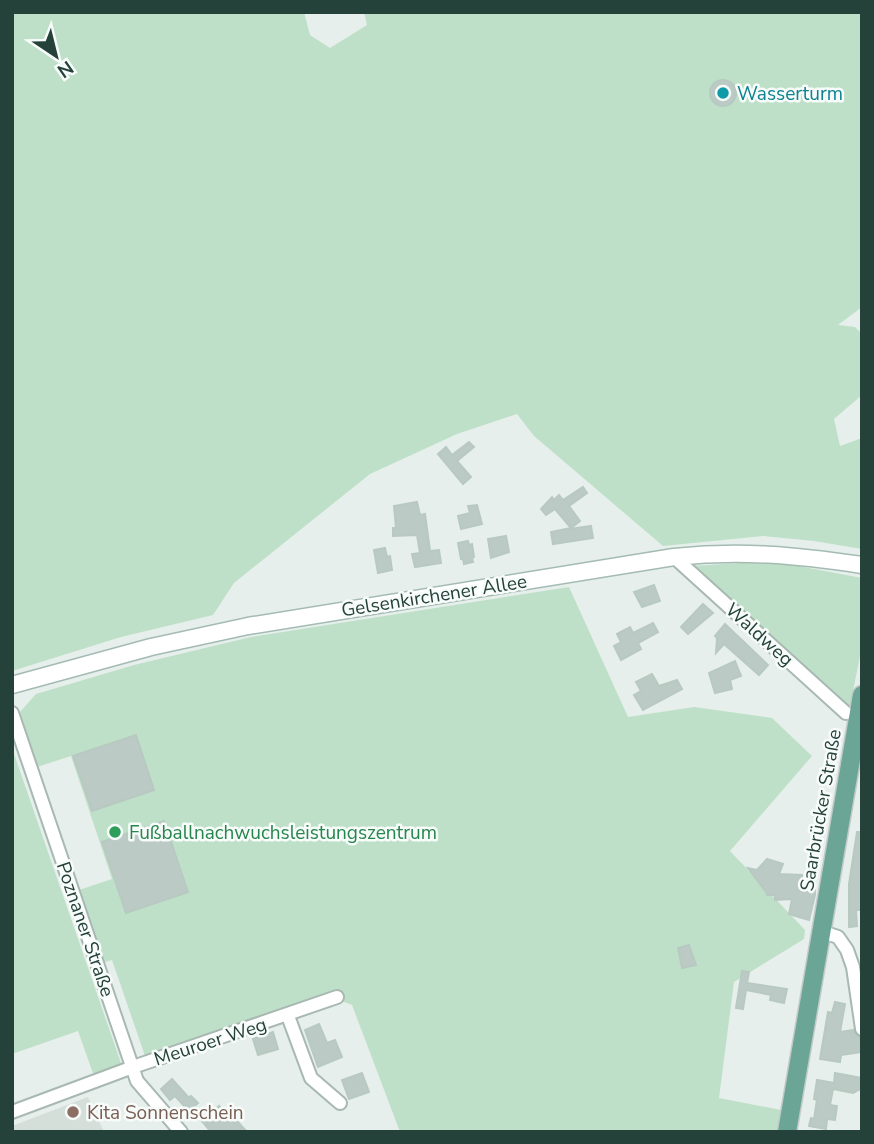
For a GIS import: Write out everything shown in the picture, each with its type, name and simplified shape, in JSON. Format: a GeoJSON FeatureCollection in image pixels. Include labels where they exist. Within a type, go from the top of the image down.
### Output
{"type":"FeatureCollection","features":[{"type":"Feature","properties":{"kind":"main road","name":"Gelsenkirchener Allee"},"geometry":{"type":"LineString","coordinates":[[12,685],[151,646],[237,628],[674,557],[736,552],[790,554],[862,565]]}},
{"type":"Feature","properties":{"kind":"main road","name":"Saarbrücker Straße"},"geometry":{"type":"LineString","coordinates":[[787,1132],[862,695]]}},
{"type":"Feature","properties":{"kind":"street","name":"Waldweg"},"geometry":{"type":"LineString","coordinates":[[674,557],[846,713]]}},
{"type":"Feature","properties":{"kind":"street","name":"Poznaner Straße"},"geometry":{"type":"LineString","coordinates":[[12,713],[137,1080],[181,1132]]}},
{"type":"Feature","properties":{"kind":"street"},"geometry":{"type":"LineString","coordinates":[[820,931],[838,937],[851,958],[862,1029]]}},
{"type":"Feature","properties":{"kind":"street","name":"Meuroer Weg"},"geometry":{"type":"LineString","coordinates":[[12,1112],[337,997]]}},
{"type":"Feature","properties":{"kind":"street","name":"Meuroer Weg"},"geometry":{"type":"LineString","coordinates":[[288,1016],[311,1078],[340,1102]]}},
{"type":"Feature","properties":{"kind":"shaded area","name":"Kita Sonnenschein"},"geometry":{"type":"Polygon","coordinates":[[[88,1097],[104,1132],[12,1132],[12,1126],[88,1097]]]}},
{"type":"Feature","properties":{"kind":"green space"},"geometry":{"type":"Polygon","coordinates":[[[12,12],[304,12],[310,35],[330,48],[367,25],[364,12],[862,12],[862,307],[838,325],[855,327],[862,334],[862,395],[834,419],[840,446],[862,438],[862,549],[763,536],[663,546],[534,436],[517,414],[457,434],[370,474],[234,583],[213,615],[121,637],[12,671],[12,12]]]}},
{"type":"Feature","properties":{"kind":"green space"},"geometry":{"type":"Polygon","coordinates":[[[788,564],[862,578],[862,646],[849,711],[690,566],[788,564]]]}},
{"type":"Feature","properties":{"kind":"green space"},"geometry":{"type":"Polygon","coordinates":[[[569,587],[628,717],[694,707],[772,718],[812,756],[730,851],[805,930],[804,939],[734,982],[719,1098],[781,1110],[777,1132],[400,1132],[352,1005],[342,1001],[339,992],[145,1056],[112,960],[102,963],[33,757],[20,712],[36,694],[134,665],[251,637],[569,587]],[[136,735],[74,755],[92,810],[154,790],[136,735]],[[71,756],[37,767],[79,890],[112,879],[71,756]],[[164,821],[102,842],[126,913],[188,892],[164,821]]]}},
{"type":"Feature","properties":{"kind":"green space"},"geometry":{"type":"Polygon","coordinates":[[[12,748],[122,1066],[94,1076],[78,1031],[12,1054],[12,748]]]}},
{"type":"Feature","properties":{"kind":"building","name":"Wasserturm"},"geometry":{"type":"Polygon","coordinates":[[[723,80],[732,84],[736,93],[732,102],[723,106],[714,102],[710,93],[714,84],[723,80]]]}},
{"type":"Feature","properties":{"kind":"building"},"geometry":{"type":"Polygon","coordinates":[[[469,442],[474,447],[457,461],[471,477],[463,484],[438,454],[446,447],[452,455],[469,442]]]}},
{"type":"Feature","properties":{"kind":"building"},"geometry":{"type":"Polygon","coordinates":[[[583,487],[587,493],[569,506],[580,521],[570,529],[591,526],[593,538],[553,544],[551,532],[571,528],[555,509],[546,515],[541,509],[552,497],[554,500],[559,495],[563,500],[583,487]]]}},
{"type":"Feature","properties":{"kind":"building"},"geometry":{"type":"Polygon","coordinates":[[[417,502],[420,515],[425,514],[430,551],[439,550],[441,563],[415,567],[412,554],[420,553],[417,535],[393,536],[393,528],[396,528],[394,506],[417,502]]]}},
{"type":"Feature","properties":{"kind":"building"},"geometry":{"type":"Polygon","coordinates":[[[477,505],[482,524],[461,529],[458,516],[470,513],[468,506],[477,505]]]}},
{"type":"Feature","properties":{"kind":"building"},"geometry":{"type":"Polygon","coordinates":[[[506,536],[509,552],[491,558],[488,539],[506,536]]]}},
{"type":"Feature","properties":{"kind":"building"},"geometry":{"type":"Polygon","coordinates":[[[468,541],[469,545],[472,544],[474,557],[473,562],[464,564],[458,543],[468,541]]]}},
{"type":"Feature","properties":{"kind":"building"},"geometry":{"type":"Polygon","coordinates":[[[385,548],[387,557],[390,556],[392,570],[378,573],[374,550],[385,548]]]}},
{"type":"Feature","properties":{"kind":"building"},"geometry":{"type":"Polygon","coordinates":[[[654,585],[660,601],[642,607],[634,592],[654,585]]]}},
{"type":"Feature","properties":{"kind":"building"},"geometry":{"type":"Polygon","coordinates":[[[703,604],[713,613],[688,634],[681,627],[703,604]]]}},
{"type":"Feature","properties":{"kind":"building"},"geometry":{"type":"Polygon","coordinates":[[[653,623],[658,632],[638,643],[641,649],[621,660],[614,646],[621,642],[617,634],[630,627],[633,633],[653,623]]]}},
{"type":"Feature","properties":{"kind":"building"},"geometry":{"type":"Polygon","coordinates":[[[725,624],[768,665],[759,675],[724,644],[716,653],[715,636],[725,624]]]}},
{"type":"Feature","properties":{"kind":"building"},"geometry":{"type":"Polygon","coordinates":[[[735,661],[741,676],[730,680],[732,689],[715,693],[709,673],[735,661]]]}},
{"type":"Feature","properties":{"kind":"building"},"geometry":{"type":"Polygon","coordinates":[[[652,674],[659,686],[677,680],[682,689],[643,710],[634,695],[641,691],[636,682],[652,674]]]}},
{"type":"Feature","properties":{"kind":"building"},"geometry":{"type":"Polygon","coordinates":[[[136,735],[154,790],[92,811],[73,756],[136,735]]]}},
{"type":"Feature","properties":{"kind":"building"},"geometry":{"type":"Polygon","coordinates":[[[164,821],[188,892],[126,913],[102,842],[164,821]]]}},
{"type":"Feature","properties":{"kind":"building"},"geometry":{"type":"Polygon","coordinates":[[[857,832],[862,832],[862,910],[856,910],[857,926],[849,927],[849,884],[857,832]]]}},
{"type":"Feature","properties":{"kind":"building"},"geometry":{"type":"Polygon","coordinates":[[[767,859],[783,864],[779,874],[802,875],[802,879],[815,879],[815,895],[809,920],[789,914],[792,899],[775,900],[775,895],[767,895],[748,868],[757,870],[767,859]]]}},
{"type":"Feature","properties":{"kind":"building"},"geometry":{"type":"Polygon","coordinates":[[[689,945],[696,965],[682,968],[678,948],[689,945]]]}},
{"type":"Feature","properties":{"kind":"building"},"geometry":{"type":"Polygon","coordinates":[[[742,971],[749,972],[747,983],[787,989],[784,1003],[770,1000],[771,995],[746,990],[743,1009],[736,1008],[742,971]]]}},
{"type":"Feature","properties":{"kind":"building"},"geometry":{"type":"Polygon","coordinates":[[[835,1002],[845,1004],[840,1032],[853,1030],[859,1037],[862,1052],[841,1055],[840,1062],[820,1059],[828,1012],[832,1013],[835,1002]]]}},
{"type":"Feature","properties":{"kind":"building"},"geometry":{"type":"Polygon","coordinates":[[[319,1024],[327,1043],[335,1040],[342,1057],[318,1067],[305,1030],[319,1024]]]}},
{"type":"Feature","properties":{"kind":"building"},"geometry":{"type":"Polygon","coordinates":[[[273,1032],[278,1049],[258,1055],[253,1039],[273,1032]]]}},
{"type":"Feature","properties":{"kind":"building"},"geometry":{"type":"Polygon","coordinates":[[[362,1073],[369,1092],[349,1099],[342,1080],[362,1073]]]}},
{"type":"Feature","properties":{"kind":"building"},"geometry":{"type":"Polygon","coordinates":[[[835,1073],[862,1078],[860,1089],[853,1093],[833,1089],[830,1105],[837,1106],[835,1120],[827,1119],[826,1129],[809,1126],[811,1118],[814,1119],[817,1080],[834,1083],[835,1073]]]}},
{"type":"Feature","properties":{"kind":"building"},"geometry":{"type":"Polygon","coordinates":[[[172,1079],[189,1098],[191,1096],[198,1103],[189,1111],[175,1096],[170,1100],[161,1089],[172,1079]]]}},
{"type":"Feature","properties":{"kind":"building"},"geometry":{"type":"Polygon","coordinates":[[[219,1106],[247,1132],[211,1132],[202,1121],[219,1106]]]}},
{"type":"Feature","properties":{"kind":"place","name":"Wasserturm"},"geometry":{"type":"Point","coordinates":[723,93]}},
{"type":"Feature","properties":{"kind":"place","name":"Fußballnachwuchsleistungszentrum"},"geometry":{"type":"Point","coordinates":[115,832]}},
{"type":"Feature","properties":{"kind":"place","name":"Kita Sonnenschein"},"geometry":{"type":"Point","coordinates":[73,1112]}}]}
